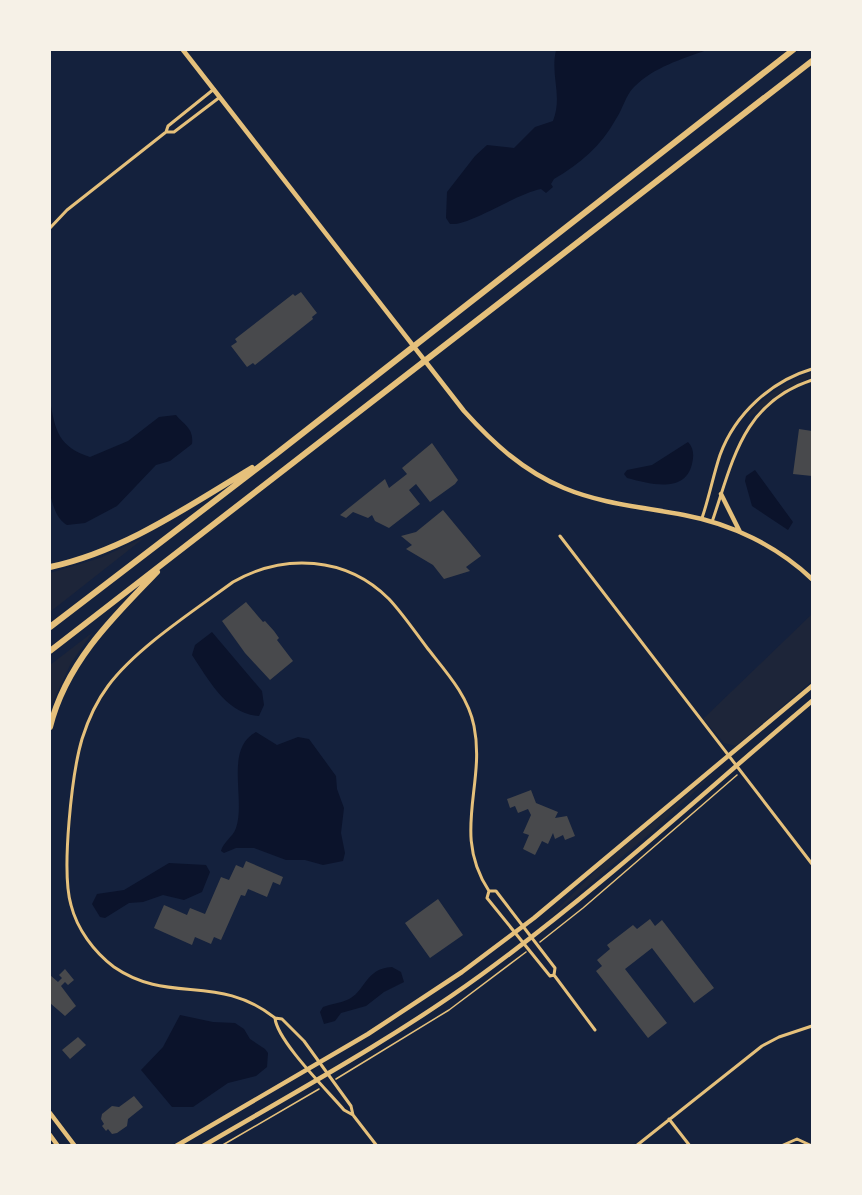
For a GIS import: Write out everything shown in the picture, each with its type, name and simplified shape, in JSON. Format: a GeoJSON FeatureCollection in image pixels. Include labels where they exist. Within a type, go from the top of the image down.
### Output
{"type":"FeatureCollection","features":[{"type":"Feature","properties":{"kind":"highway"},"geometry":{"type":"LineString","coordinates":[[50,627],[276,454],[793,50]]}},
{"type":"Feature","properties":{"kind":"highway"},"geometry":{"type":"LineString","coordinates":[[50,651],[813,61]]}},
{"type":"Feature","properties":{"kind":"highway"},"geometry":{"type":"LineString","coordinates":[[50,567],[89,557],[124,542],[276,454]]}},
{"type":"Feature","properties":{"kind":"highway"},"geometry":{"type":"LineString","coordinates":[[50,727],[64,687],[89,646],[128,601],[176,553]]}},
{"type":"Feature","properties":{"kind":"street"},"geometry":{"type":"LineString","coordinates":[[183,50],[444,385],[494,443],[520,464],[551,482],[614,504],[702,519],[740,531],[778,552],[813,579]]}},
{"type":"Feature","properties":{"kind":"street"},"geometry":{"type":"LineString","coordinates":[[50,228],[67,210],[166,132],[168,126],[214,89]]}},
{"type":"Feature","properties":{"kind":"street"},"geometry":{"type":"LineString","coordinates":[[166,132],[174,132],[220,97]]}},
{"type":"Feature","properties":{"kind":"street"},"geometry":{"type":"LineString","coordinates":[[702,519],[720,454],[743,415],[766,392],[784,380],[813,369]]}},
{"type":"Feature","properties":{"kind":"street"},"geometry":{"type":"LineString","coordinates":[[712,522],[732,456],[752,422],[779,397],[813,380]]}},
{"type":"Feature","properties":{"kind":"street"},"geometry":{"type":"LineString","coordinates":[[721,494],[740,531]]}},
{"type":"Feature","properties":{"kind":"street"},"geometry":{"type":"LineString","coordinates":[[560,536],[813,864]]}},
{"type":"Feature","properties":{"kind":"street"},"geometry":{"type":"LineString","coordinates":[[353,1115],[351,1106],[289,1024],[235,995],[215,990],[156,986],[129,975],[112,965],[96,950],[81,930],[71,905],[66,875],[79,748],[100,697],[115,677],[136,657],[233,582],[253,572],[278,564],[323,564],[345,570],[370,583],[396,607],[455,684],[471,712],[477,752],[470,814],[470,841],[477,868],[489,891],[487,898],[550,976],[554,975]]}},
{"type":"Feature","properties":{"kind":"street"},"geometry":{"type":"LineString","coordinates":[[176,1146],[435,991],[523,926],[813,686]]}},
{"type":"Feature","properties":{"kind":"street"},"geometry":{"type":"LineString","coordinates":[[203,1146],[423,1015],[523,944],[813,701]]}},
{"type":"Feature","properties":{"kind":"street"},"geometry":{"type":"LineString","coordinates":[[489,891],[496,891],[523,926],[555,968],[554,975],[596,1030]]}},
{"type":"Feature","properties":{"kind":"street"},"geometry":{"type":"LineString","coordinates":[[275,1018],[276,1026],[308,1068],[344,1110],[353,1115],[377,1146]]}},
{"type":"Feature","properties":{"kind":"street"},"geometry":{"type":"LineString","coordinates":[[636,1146],[762,1046],[787,1034],[813,1026]]}},
{"type":"Feature","properties":{"kind":"street"},"geometry":{"type":"LineString","coordinates":[[50,1113],[75,1146]]}},
{"type":"Feature","properties":{"kind":"street"},"geometry":{"type":"LineString","coordinates":[[669,1119],[690,1146]]}},
{"type":"Feature","properties":{"kind":"street"},"geometry":{"type":"LineString","coordinates":[[50,1135],[57,1146]]}},
{"type":"Feature","properties":{"kind":"street"},"geometry":{"type":"LineString","coordinates":[[782,1146],[797,1139],[812,1146]]}},
{"type":"Feature","properties":{"kind":"path"},"geometry":{"type":"LineString","coordinates":[[546,937],[741,771]]}},
{"type":"Feature","properties":{"kind":"path"},"geometry":{"type":"LineString","coordinates":[[332,1081],[404,1040],[520,959]]}},
{"type":"Feature","properties":{"kind":"path"},"geometry":{"type":"LineString","coordinates":[[221,1146],[323,1086]]}},
{"type":"Feature","properties":{"kind":"shaded area"},"geometry":{"type":"Polygon","coordinates":[[[556,50],[707,50],[659,69],[634,87],[604,138],[581,161],[554,179],[551,184],[553,187],[546,193],[541,189],[530,192],[469,220],[450,224],[446,218],[447,192],[475,156],[487,145],[514,148],[535,127],[553,121],[557,103],[554,68],[556,50]]]}},
{"type":"Feature","properties":{"kind":"shaded area"},"geometry":{"type":"Polygon","coordinates":[[[812,372],[812,377],[786,389],[749,418],[748,414],[770,394],[812,372]]]}},
{"type":"Feature","properties":{"kind":"shaded area"},"geometry":{"type":"Polygon","coordinates":[[[50,400],[60,436],[71,448],[90,457],[128,441],[159,417],[176,415],[190,430],[192,444],[170,461],[156,465],[117,506],[85,523],[67,525],[58,516],[52,503],[49,486],[50,400]]]}},
{"type":"Feature","properties":{"kind":"shaded area"},"geometry":{"type":"Polygon","coordinates":[[[688,442],[692,449],[693,461],[682,480],[666,484],[646,483],[627,478],[624,474],[627,470],[652,465],[688,442]]]}},
{"type":"Feature","properties":{"kind":"shaded area"},"geometry":{"type":"Polygon","coordinates":[[[755,470],[793,522],[788,530],[752,506],[745,481],[746,476],[755,470]]]}},
{"type":"Feature","properties":{"kind":"shaded area"},"geometry":{"type":"Polygon","coordinates":[[[143,538],[50,612],[50,573],[100,558],[143,538]]]}},
{"type":"Feature","properties":{"kind":"shaded area"},"geometry":{"type":"Polygon","coordinates":[[[812,614],[812,681],[736,746],[724,743],[703,719],[812,614]]]}},
{"type":"Feature","properties":{"kind":"shaded area"},"geometry":{"type":"Polygon","coordinates":[[[93,632],[71,663],[50,708],[50,665],[93,632]]]}},
{"type":"Feature","properties":{"kind":"shaded area"},"geometry":{"type":"Polygon","coordinates":[[[212,632],[262,691],[264,705],[259,716],[237,709],[219,694],[192,655],[195,645],[212,632]]]}},
{"type":"Feature","properties":{"kind":"shaded area"},"geometry":{"type":"Polygon","coordinates":[[[256,732],[277,745],[298,737],[309,739],[336,776],[337,789],[344,808],[341,833],[345,853],[343,861],[323,865],[305,860],[286,860],[254,848],[236,848],[224,853],[221,851],[236,828],[239,803],[238,762],[241,750],[246,740],[256,732]]]}},
{"type":"Feature","properties":{"kind":"shaded area"},"geometry":{"type":"Polygon","coordinates":[[[721,767],[655,829],[540,926],[605,862],[721,767]]]}},
{"type":"Feature","properties":{"kind":"shaded area"},"geometry":{"type":"Polygon","coordinates":[[[169,863],[206,865],[210,872],[202,892],[184,900],[163,895],[143,902],[129,903],[105,918],[100,917],[92,904],[97,894],[124,890],[169,863]]]}},
{"type":"Feature","properties":{"kind":"shaded area"},"geometry":{"type":"Polygon","coordinates":[[[392,967],[401,972],[404,982],[384,992],[366,1006],[341,1013],[335,1021],[324,1024],[320,1012],[323,1007],[353,997],[376,972],[392,967]]]}},
{"type":"Feature","properties":{"kind":"shaded area"},"geometry":{"type":"Polygon","coordinates":[[[180,1015],[213,1022],[235,1023],[268,1053],[267,1067],[256,1076],[228,1083],[193,1107],[172,1107],[141,1070],[163,1047],[180,1015]]]}},
{"type":"Feature","properties":{"kind":"building"},"geometry":{"type":"Polygon","coordinates":[[[301,292],[317,313],[312,317],[313,319],[255,365],[253,363],[247,367],[231,346],[237,342],[235,339],[293,294],[295,296],[301,292]]]}},
{"type":"Feature","properties":{"kind":"building"},"geometry":{"type":"Polygon","coordinates":[[[799,429],[812,431],[812,476],[793,474],[799,429]]]}},
{"type":"Feature","properties":{"kind":"building"},"geometry":{"type":"Polygon","coordinates":[[[432,443],[458,480],[455,484],[430,502],[416,484],[409,490],[420,504],[389,528],[375,521],[372,515],[368,518],[353,512],[346,518],[340,515],[385,479],[389,488],[407,474],[402,468],[432,443]]]}},
{"type":"Feature","properties":{"kind":"building"},"geometry":{"type":"Polygon","coordinates":[[[443,510],[481,556],[466,567],[470,571],[444,579],[433,565],[406,549],[412,545],[401,536],[416,532],[443,510]]]}},
{"type":"Feature","properties":{"kind":"building"},"geometry":{"type":"Polygon","coordinates":[[[246,602],[274,631],[279,638],[277,640],[293,661],[270,680],[245,653],[222,621],[246,602]]]}},
{"type":"Feature","properties":{"kind":"building"},"geometry":{"type":"Polygon","coordinates":[[[531,790],[536,803],[558,812],[555,818],[567,816],[575,836],[565,840],[563,835],[555,839],[553,833],[548,844],[542,841],[535,855],[523,849],[529,835],[523,833],[531,815],[528,809],[518,813],[515,806],[510,808],[507,799],[531,790]]]}},
{"type":"Feature","properties":{"kind":"building"},"geometry":{"type":"Polygon","coordinates":[[[246,861],[283,877],[280,885],[273,882],[267,897],[248,889],[245,896],[241,895],[221,940],[214,937],[211,944],[195,937],[192,945],[154,928],[164,905],[187,915],[190,908],[205,914],[221,877],[229,880],[236,865],[243,868],[246,861]]]}},
{"type":"Feature","properties":{"kind":"building"},"geometry":{"type":"Polygon","coordinates":[[[438,899],[463,935],[430,958],[405,923],[438,899]]]}},
{"type":"Feature","properties":{"kind":"building"},"geometry":{"type":"Polygon","coordinates":[[[650,919],[655,926],[662,920],[714,988],[694,1003],[652,948],[625,969],[667,1023],[648,1038],[596,971],[602,966],[597,960],[610,949],[607,945],[633,925],[637,929],[650,919]]]}},
{"type":"Feature","properties":{"kind":"building"},"geometry":{"type":"Polygon","coordinates":[[[65,969],[74,980],[68,985],[65,982],[61,986],[76,1006],[65,1016],[50,1003],[50,975],[58,982],[62,978],[59,975],[65,969]]]}},
{"type":"Feature","properties":{"kind":"building"},"geometry":{"type":"Polygon","coordinates":[[[78,1037],[86,1045],[70,1059],[62,1050],[78,1037]]]}},
{"type":"Feature","properties":{"kind":"building"},"geometry":{"type":"Polygon","coordinates":[[[134,1096],[143,1107],[128,1119],[127,1126],[117,1133],[112,1134],[108,1129],[106,1131],[102,1126],[104,1124],[101,1119],[102,1114],[112,1106],[119,1107],[134,1096]]]}}]}
